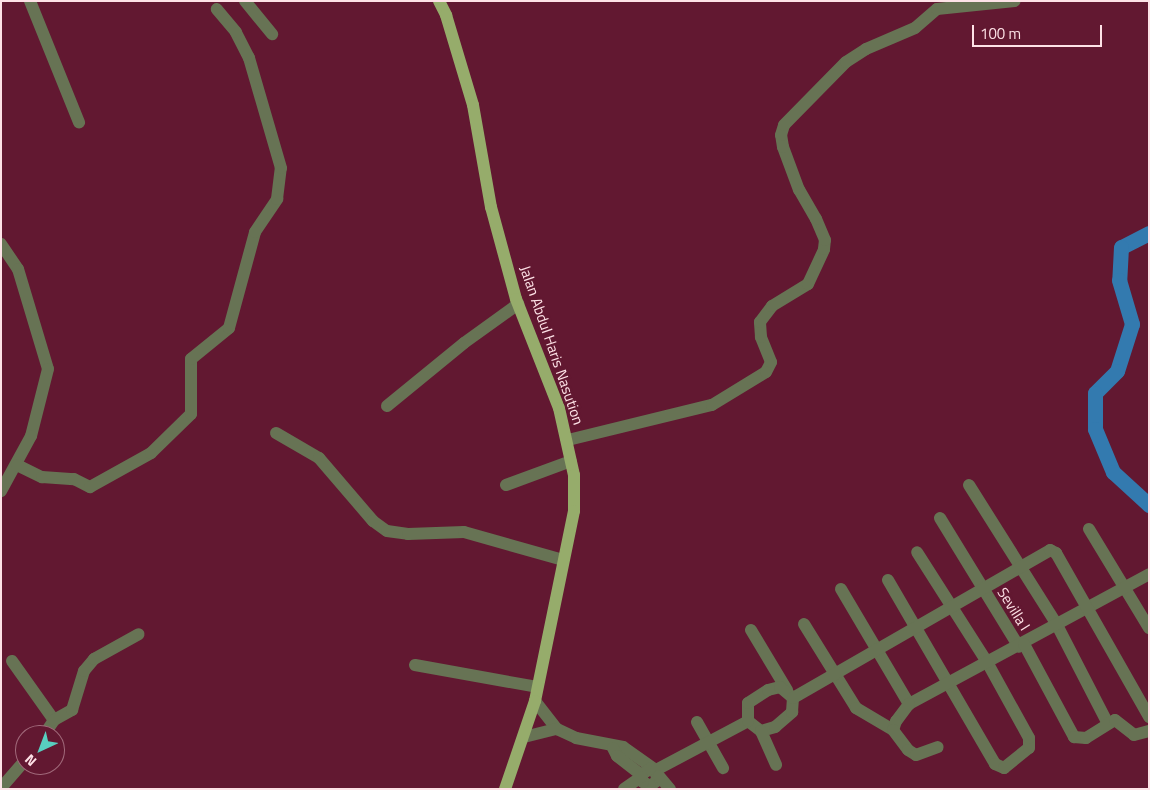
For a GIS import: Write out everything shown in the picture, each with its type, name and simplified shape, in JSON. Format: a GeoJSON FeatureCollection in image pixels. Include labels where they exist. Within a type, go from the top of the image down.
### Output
{"type":"FeatureCollection","features":[{"type":"Feature","properties":{"kind":"main road","name":"Jalan Abdul Haris Nasution"},"geometry":{"type":"LineString","coordinates":[[439,1],[446,15],[473,105],[491,207],[518,304],[559,408],[568,440],[574,475],[574,511],[535,701],[505,789]]}},
{"type":"Feature","properties":{"kind":"street"},"geometry":{"type":"LineString","coordinates":[[30,1],[79,122]]}},
{"type":"Feature","properties":{"kind":"street"},"geometry":{"type":"LineString","coordinates":[[246,1],[272,34]]}},
{"type":"Feature","properties":{"kind":"street"},"geometry":{"type":"LineString","coordinates":[[568,440],[712,405],[766,372],[771,362],[761,338],[762,318],[772,306],[808,284],[824,249],[816,219],[800,190],[783,147],[781,135],[784,125],[846,62],[866,49],[915,28],[937,9],[1016,1]]}},
{"type":"Feature","properties":{"kind":"street"},"geometry":{"type":"LineString","coordinates":[[17,465],[42,477],[74,479],[90,487],[151,453],[191,414],[190,359],[229,328],[255,232],[277,200],[281,168],[250,58],[236,32],[217,9]]}},
{"type":"Feature","properties":{"kind":"street"},"geometry":{"type":"LineString","coordinates":[[1,244],[18,268],[48,369],[31,436],[17,465],[1,491]]}},
{"type":"Feature","properties":{"kind":"street"},"geometry":{"type":"LineString","coordinates":[[387,406],[464,343],[518,304]]}},
{"type":"Feature","properties":{"kind":"street"},"geometry":{"type":"LineString","coordinates":[[276,432],[320,458],[373,521],[387,530],[416,534],[464,532],[563,560]]}},
{"type":"Feature","properties":{"kind":"street"},"geometry":{"type":"LineString","coordinates":[[506,484],[571,461]]}},
{"type":"Feature","properties":{"kind":"street"},"geometry":{"type":"LineString","coordinates":[[969,485],[1024,564],[1108,724],[1115,720],[1134,735],[1149,731]]}},
{"type":"Feature","properties":{"kind":"street","name":"Sevilla I"},"geometry":{"type":"LineString","coordinates":[[940,518],[982,588],[1021,645],[1074,737],[1086,738],[1108,724]]}},
{"type":"Feature","properties":{"kind":"street"},"geometry":{"type":"LineString","coordinates":[[1089,529],[1149,628]]}},
{"type":"Feature","properties":{"kind":"street"},"geometry":{"type":"LineString","coordinates":[[776,765],[761,731],[748,721],[746,709],[751,700],[776,688],[790,694],[833,675],[1050,550],[1055,552],[1149,717]]}},
{"type":"Feature","properties":{"kind":"street"},"geometry":{"type":"LineString","coordinates":[[888,580],[918,626],[997,766],[1004,768],[1029,748],[1031,742],[987,662],[917,552]]}},
{"type":"Feature","properties":{"kind":"street"},"geometry":{"type":"LineString","coordinates":[[894,730],[896,721],[909,704],[951,683],[1149,574]]}},
{"type":"Feature","properties":{"kind":"street"},"geometry":{"type":"LineString","coordinates":[[841,589],[909,704]]}},
{"type":"Feature","properties":{"kind":"street"},"geometry":{"type":"LineString","coordinates":[[804,624],[833,675],[860,713],[894,730],[908,750],[916,755],[938,747]]}},
{"type":"Feature","properties":{"kind":"street"},"geometry":{"type":"LineString","coordinates":[[751,630],[790,694],[792,712],[775,727],[761,731]]}},
{"type":"Feature","properties":{"kind":"street"},"geometry":{"type":"LineString","coordinates":[[51,725],[54,720],[72,710],[84,671],[94,659],[140,634]]}},
{"type":"Feature","properties":{"kind":"street"},"geometry":{"type":"LineString","coordinates":[[12,661],[54,720]]}},
{"type":"Feature","properties":{"kind":"street"},"geometry":{"type":"LineString","coordinates":[[415,665],[537,687]]}},
{"type":"Feature","properties":{"kind":"street"},"geometry":{"type":"LineString","coordinates":[[535,701],[557,729],[576,738],[614,748],[617,756],[650,779],[670,789]]}},
{"type":"Feature","properties":{"kind":"street"},"geometry":{"type":"LineString","coordinates":[[624,789],[650,779],[708,742],[748,721]]}},
{"type":"Feature","properties":{"kind":"street"},"geometry":{"type":"LineString","coordinates":[[697,722],[723,768]]}},
{"type":"Feature","properties":{"kind":"street"},"geometry":{"type":"LineString","coordinates":[[524,737],[557,729]]}},
{"type":"Feature","properties":{"kind":"street"},"geometry":{"type":"LineString","coordinates":[[1,788],[15,772]]}},
{"type":"Feature","properties":{"kind":"waterway"},"geometry":{"type":"LineString","coordinates":[[1149,233],[1121,247],[1119,280],[1132,324],[1117,371],[1095,393],[1095,429],[1113,472],[1149,505]]}}]}
